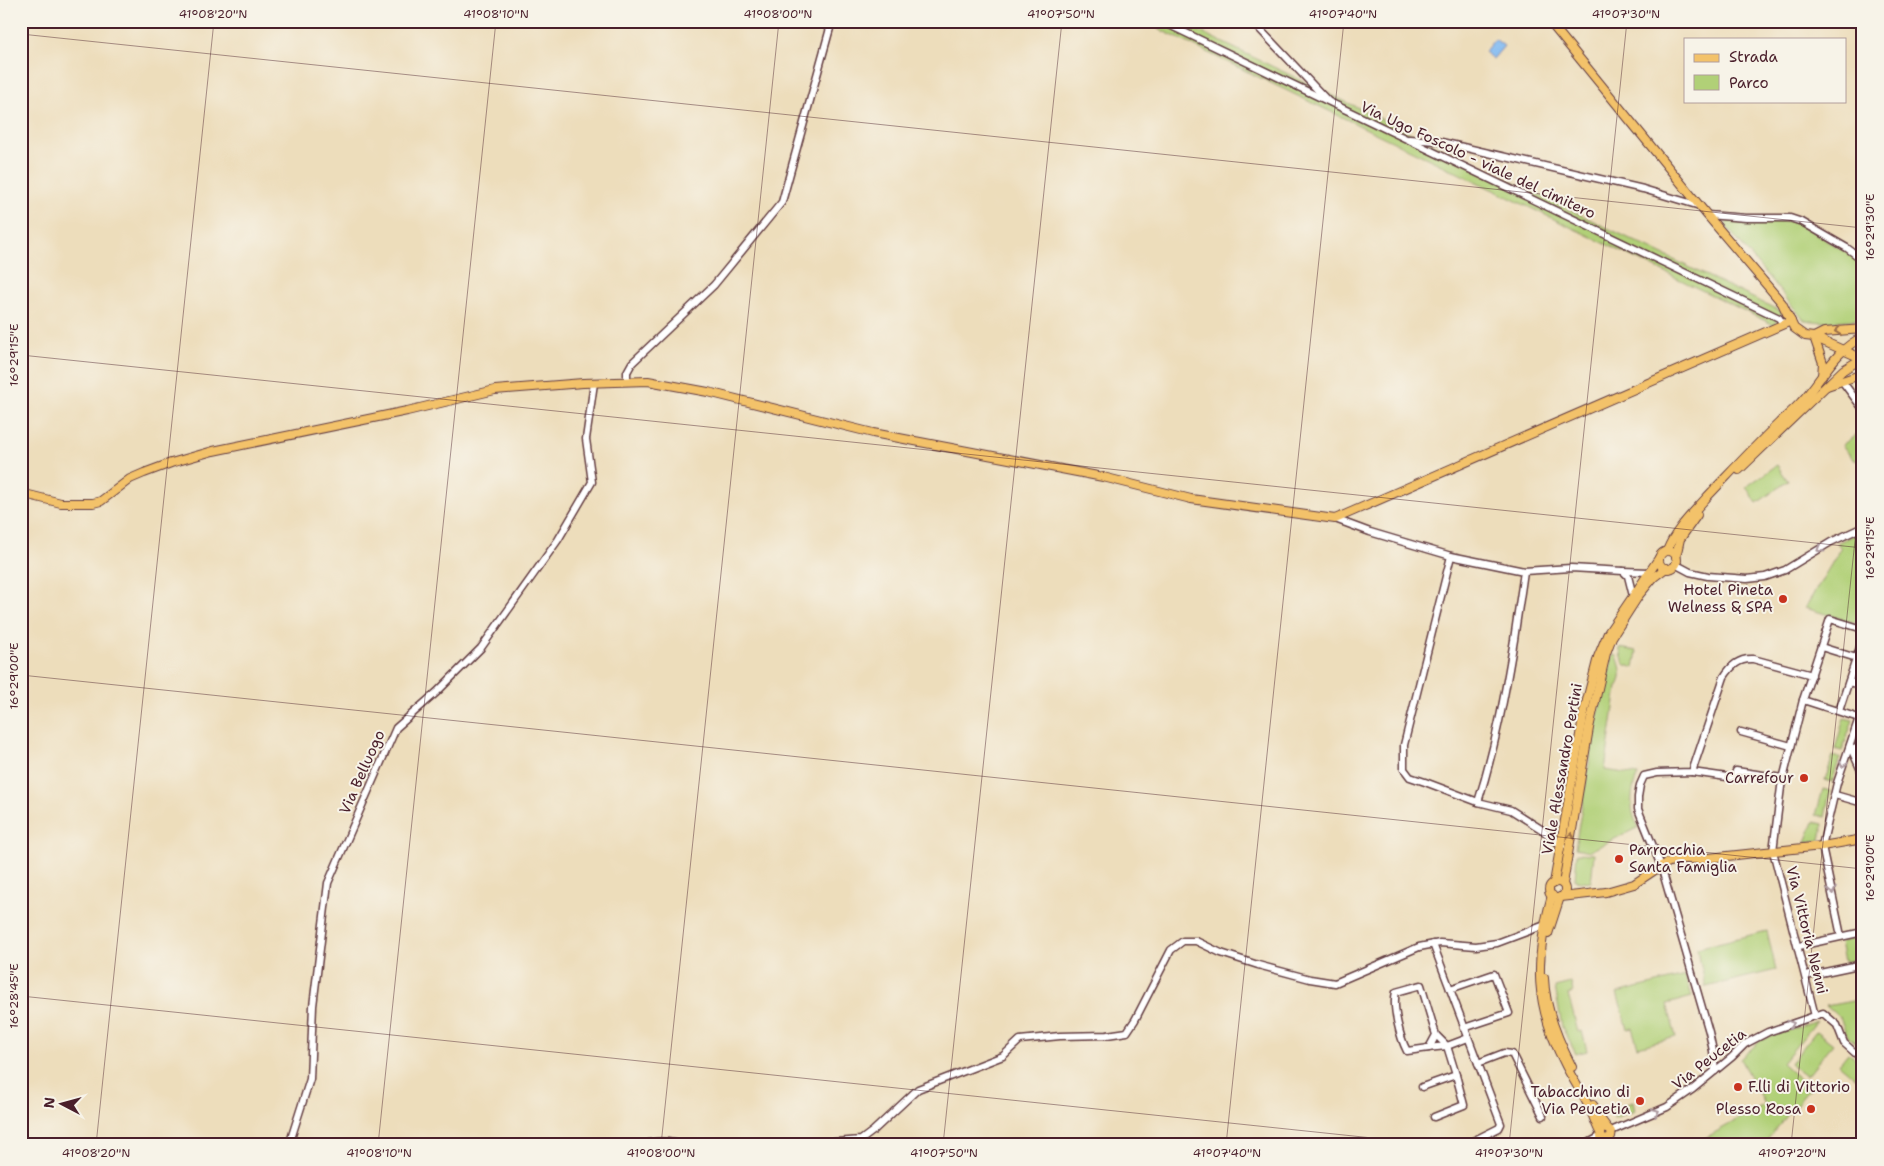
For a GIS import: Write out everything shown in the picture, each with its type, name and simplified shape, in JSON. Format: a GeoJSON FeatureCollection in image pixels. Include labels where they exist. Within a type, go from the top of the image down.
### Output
{"type":"FeatureCollection","features":[{"type":"Feature","properties":{"kind":"main road"},"geometry":{"type":"LineString","coordinates":[[1549,21],[1707,215],[1782,303],[1789,323],[1794,328],[1806,336],[1824,332],[1863,329]]}},
{"type":"Feature","properties":{"kind":"main road"},"geometry":{"type":"LineString","coordinates":[[21,493],[61,503],[93,503],[106,498],[130,479],[171,463],[213,451],[407,411],[495,390],[648,380],[873,433],[1103,477],[1191,499],[1335,519],[1789,323]]}},
{"type":"Feature","properties":{"kind":"main road"},"geometry":{"type":"LineString","coordinates":[[1812,336],[1862,359]]}},
{"type":"Feature","properties":{"kind":"main road"},"geometry":{"type":"LineString","coordinates":[[1812,336],[1823,363],[1822,377]]}},
{"type":"Feature","properties":{"kind":"main road","name":"Viale Alessandro Pertini"},"geometry":{"type":"LineString","coordinates":[[1603,1138],[1591,1110],[1566,1066],[1547,1025],[1540,989],[1540,954],[1545,925],[1558,896],[1565,892],[1560,884],[1562,846],[1584,712],[1598,657],[1608,633],[1662,553],[1666,551],[1673,536],[1689,516],[1730,472],[1801,403],[1842,350],[1852,342],[1863,337]]}},
{"type":"Feature","properties":{"kind":"main road"},"geometry":{"type":"LineString","coordinates":[[1676,560],[1680,539],[1694,518],[1740,470],[1843,370],[1862,359]]}},
{"type":"Feature","properties":{"kind":"main road"},"geometry":{"type":"LineString","coordinates":[[1826,387],[1863,374]]}},
{"type":"Feature","properties":{"kind":"main road"},"geometry":{"type":"LineString","coordinates":[[1666,551],[1672,552],[1676,560]]}},
{"type":"Feature","properties":{"kind":"main road"},"geometry":{"type":"LineString","coordinates":[[1659,558],[1662,566],[1666,568]]}},
{"type":"Feature","properties":{"kind":"main road","name":"Viale Alessandro Pertini"},"geometry":{"type":"LineString","coordinates":[[1560,884],[1589,728],[1606,653],[1612,638],[1654,576],[1666,568],[1672,567],[1676,560]]}},
{"type":"Feature","properties":{"kind":"main road"},"geometry":{"type":"LineString","coordinates":[[1558,896],[1606,892],[1634,884],[1661,866],[1676,859],[1699,859],[1822,846],[1863,839]]}},
{"type":"Feature","properties":{"kind":"main road"},"geometry":{"type":"LineString","coordinates":[[1560,884],[1583,894]]}},
{"type":"Feature","properties":{"kind":"main road","name":"Viale Alessandro Pertini"},"geometry":{"type":"LineString","coordinates":[[1558,896],[1550,888],[1560,884]]}},
{"type":"Feature","properties":{"kind":"main road","name":"Viale Alessandro Pertini"},"geometry":{"type":"LineString","coordinates":[[1558,896],[1546,949],[1544,974],[1546,998],[1553,1023],[1569,1061],[1602,1122],[1610,1131],[1617,1145]]}},
{"type":"Feature","properties":{"kind":"main road"},"geometry":{"type":"LineString","coordinates":[[1603,1138],[1608,1139],[1610,1131]]}},
{"type":"Feature","properties":{"kind":"street"},"geometry":{"type":"LineString","coordinates":[[627,381],[627,372],[632,363],[714,285],[782,202],[832,21]]}},
{"type":"Feature","properties":{"kind":"street","name":"Via Ugo Foscolo - viale del cimitero"},"geometry":{"type":"LineString","coordinates":[[1161,21],[1789,323]]}},
{"type":"Feature","properties":{"kind":"street"},"geometry":{"type":"LineString","coordinates":[[1252,21],[1330,103]]}},
{"type":"Feature","properties":{"kind":"street"},"geometry":{"type":"LineString","coordinates":[[1404,139],[1437,141],[1643,189],[1700,206]]}},
{"type":"Feature","properties":{"kind":"street"},"geometry":{"type":"LineString","coordinates":[[1707,215],[1746,218],[1790,218],[1802,222],[1847,248],[1863,260]]}},
{"type":"Feature","properties":{"kind":"street"},"geometry":{"type":"LineString","coordinates":[[1842,381],[1863,408]]}},
{"type":"Feature","properties":{"kind":"street","name":"Via Belluogo"},"geometry":{"type":"LineString","coordinates":[[290,1143],[310,1078],[313,1006],[328,883],[396,728],[437,692],[481,648],[558,540],[592,482],[586,439],[594,383]]}},
{"type":"Feature","properties":{"kind":"street"},"geometry":{"type":"LineString","coordinates":[[1335,519],[1370,532],[1451,556],[1524,571],[1571,568],[1649,572]]}},
{"type":"Feature","properties":{"kind":"street"},"geometry":{"type":"LineString","coordinates":[[1676,560],[1690,572],[1708,576],[1747,579],[1765,577],[1785,570],[1831,542],[1863,526]]}},
{"type":"Feature","properties":{"kind":"street"},"geometry":{"type":"LineString","coordinates":[[1451,556],[1404,746],[1404,769],[1410,777],[1478,802],[1510,810],[1541,829],[1562,846]]}},
{"type":"Feature","properties":{"kind":"street"},"geometry":{"type":"LineString","coordinates":[[1478,802],[1488,772],[1509,673],[1521,604],[1524,571]]}},
{"type":"Feature","properties":{"kind":"street"},"geometry":{"type":"LineString","coordinates":[[1623,571],[1628,576],[1633,596]]}},
{"type":"Feature","properties":{"kind":"street"},"geometry":{"type":"LineString","coordinates":[[1773,851],[1783,778],[1803,700],[1830,618],[1863,629]]}},
{"type":"Feature","properties":{"kind":"street"},"geometry":{"type":"LineString","coordinates":[[1839,712],[1848,682],[1859,659],[1863,638]]}},
{"type":"Feature","properties":{"kind":"street"},"geometry":{"type":"LineString","coordinates":[[1821,647],[1859,659]]}},
{"type":"Feature","properties":{"kind":"street"},"geometry":{"type":"LineString","coordinates":[[1692,772],[1724,677],[1736,663],[1745,658],[1753,659],[1812,675]]}},
{"type":"Feature","properties":{"kind":"street"},"geometry":{"type":"LineString","coordinates":[[1848,682],[1863,686]]}},
{"type":"Feature","properties":{"kind":"street"},"geometry":{"type":"LineString","coordinates":[[1803,700],[1861,718],[1835,795],[1822,846],[1841,936]]}},
{"type":"Feature","properties":{"kind":"street"},"geometry":{"type":"LineString","coordinates":[[1741,732],[1791,746]]}},
{"type":"Feature","properties":{"kind":"street"},"geometry":{"type":"LineString","coordinates":[[1851,748],[1863,745]]}},
{"type":"Feature","properties":{"kind":"street"},"geometry":{"type":"LineString","coordinates":[[1851,748],[1863,775]]}},
{"type":"Feature","properties":{"kind":"street"},"geometry":{"type":"LineString","coordinates":[[1715,1071],[1714,1051],[1661,866],[1638,809],[1640,785],[1644,776],[1657,773],[1692,772],[1734,778],[1736,771],[1783,778]]}},
{"type":"Feature","properties":{"kind":"street"},"geometry":{"type":"LineString","coordinates":[[1835,795],[1863,803]]}},
{"type":"Feature","properties":{"kind":"street","name":"Via Vittoria Nenni"},"geometry":{"type":"LineString","coordinates":[[1773,851],[1815,1016]]}},
{"type":"Feature","properties":{"kind":"street"},"geometry":{"type":"LineString","coordinates":[[822,1145],[824,1143],[861,1140],[918,1089],[1003,1056],[1020,1040],[1060,1036],[1108,1035],[1127,1032],[1171,950],[1183,941],[1196,941],[1221,953],[1258,965],[1310,979],[1335,983],[1419,946],[1440,943],[1476,946],[1497,944],[1545,925]]}},
{"type":"Feature","properties":{"kind":"street"},"geometry":{"type":"LineString","coordinates":[[1798,946],[1863,932]]}},
{"type":"Feature","properties":{"kind":"street"},"geometry":{"type":"LineString","coordinates":[[1433,944],[1501,1124],[1499,1128],[1466,1145]]}},
{"type":"Feature","properties":{"kind":"street"},"geometry":{"type":"LineString","coordinates":[[1806,976],[1863,964]]}},
{"type":"Feature","properties":{"kind":"street"},"geometry":{"type":"LineString","coordinates":[[1450,988],[1494,974],[1509,1013],[1464,1028]]}},
{"type":"Feature","properties":{"kind":"street"},"geometry":{"type":"LineString","coordinates":[[1434,1117],[1464,1105],[1456,1075],[1447,1046],[1436,1035],[1421,985],[1396,992],[1394,1000],[1402,1043],[1407,1051],[1447,1046],[1468,1038]]}},
{"type":"Feature","properties":{"kind":"street"},"geometry":{"type":"LineString","coordinates":[[1815,1016],[1823,1013],[1837,1024],[1844,1043],[1863,1060]]}},
{"type":"Feature","properties":{"kind":"street","name":"Via Peucetia"},"geometry":{"type":"LineString","coordinates":[[1610,1131],[1667,1107],[1723,1065],[1745,1044],[1768,1032],[1815,1016]]}},
{"type":"Feature","properties":{"kind":"street"},"geometry":{"type":"LineString","coordinates":[[1426,1048],[1429,1048],[1436,1035]]}},
{"type":"Feature","properties":{"kind":"street"},"geometry":{"type":"LineString","coordinates":[[1714,1051],[1723,1065]]}},
{"type":"Feature","properties":{"kind":"street"},"geometry":{"type":"LineString","coordinates":[[1478,1063],[1504,1053],[1512,1054],[1543,1116]]}},
{"type":"Feature","properties":{"kind":"street"},"geometry":{"type":"LineString","coordinates":[[1422,1087],[1456,1075]]}},
{"type":"Feature","properties":{"kind":"street"},"geometry":{"type":"LineString","coordinates":[[1585,1145],[1603,1138]]}},
{"type":"Feature","properties":{"kind":"street"},"geometry":{"type":"LineString","coordinates":[[642,1145],[649,1142],[668,1141],[684,1145]]}},
{"type":"Feature","properties":{"kind":"street"},"geometry":{"type":"LineString","coordinates":[[290,1143],[305,1145]]}},
{"type":"Feature","properties":{"kind":"green space"},"geometry":{"type":"Polygon","coordinates":[[[1142,21],[1178,21],[1782,312],[1774,325],[1142,21]]]}},
{"type":"Feature","properties":{"kind":"green space"},"geometry":{"type":"Polygon","coordinates":[[[1728,220],[1793,221],[1803,225],[1863,263],[1863,319],[1822,322],[1804,320],[1725,225],[1728,220]]]}},
{"type":"Feature","properties":{"kind":"green space"},"geometry":{"type":"Polygon","coordinates":[[[1863,430],[1863,457],[1857,461],[1853,459],[1842,445],[1863,430]]]}},
{"type":"Feature","properties":{"kind":"green space"},"geometry":{"type":"Polygon","coordinates":[[[1777,465],[1788,481],[1757,503],[1746,487],[1777,465]]]}},
{"type":"Feature","properties":{"kind":"green space"},"geometry":{"type":"Polygon","coordinates":[[[1863,530],[1863,625],[1805,608],[1841,548],[1837,543],[1863,530]]]}},
{"type":"Feature","properties":{"kind":"green space"},"geometry":{"type":"Polygon","coordinates":[[[1619,648],[1637,651],[1634,668],[1624,664],[1619,648]]]}},
{"type":"Feature","properties":{"kind":"green space"},"geometry":{"type":"Polygon","coordinates":[[[1613,655],[1617,656],[1621,668],[1621,676],[1617,687],[1605,770],[1638,775],[1633,787],[1632,808],[1639,827],[1590,851],[1575,848],[1596,723],[1613,655]]]}},
{"type":"Feature","properties":{"kind":"green space"},"geometry":{"type":"Polygon","coordinates":[[[1844,718],[1853,720],[1842,751],[1835,749],[1844,718]]]}},
{"type":"Feature","properties":{"kind":"green space"},"geometry":{"type":"Polygon","coordinates":[[[1833,756],[1840,758],[1832,782],[1825,780],[1833,756]]]}},
{"type":"Feature","properties":{"kind":"green space"},"geometry":{"type":"Polygon","coordinates":[[[1823,789],[1830,791],[1825,817],[1816,815],[1823,789]]]}},
{"type":"Feature","properties":{"kind":"green space"},"geometry":{"type":"Polygon","coordinates":[[[1814,822],[1823,824],[1820,840],[1806,842],[1814,822]]]}},
{"type":"Feature","properties":{"kind":"green space"},"geometry":{"type":"Polygon","coordinates":[[[1577,853],[1594,854],[1591,882],[1575,880],[1577,853]]]}},
{"type":"Feature","properties":{"kind":"green space"},"geometry":{"type":"Polygon","coordinates":[[[1767,931],[1776,970],[1706,987],[1697,948],[1767,931]]]}},
{"type":"Feature","properties":{"kind":"green space"},"geometry":{"type":"Polygon","coordinates":[[[1863,937],[1863,958],[1844,962],[1840,942],[1863,937]]]}},
{"type":"Feature","properties":{"kind":"green space"},"geometry":{"type":"Polygon","coordinates":[[[1685,976],[1692,997],[1667,1004],[1676,1037],[1638,1047],[1632,1028],[1628,1029],[1617,993],[1685,976]]]}},
{"type":"Feature","properties":{"kind":"green space"},"geometry":{"type":"Polygon","coordinates":[[[1571,983],[1573,992],[1568,994],[1578,1032],[1582,1031],[1587,1051],[1576,1054],[1562,1027],[1555,987],[1571,983]]]}},
{"type":"Feature","properties":{"kind":"green space"},"geometry":{"type":"Polygon","coordinates":[[[1863,999],[1863,1049],[1848,1037],[1840,1018],[1826,1006],[1863,999]]]}},
{"type":"Feature","properties":{"kind":"green space"},"geometry":{"type":"Polygon","coordinates":[[[1817,1021],[1782,1063],[1810,1088],[1763,1145],[1693,1145],[1765,1104],[1740,1059],[1761,1040],[1817,1021]]]}},
{"type":"Feature","properties":{"kind":"green space"},"geometry":{"type":"Polygon","coordinates":[[[1816,1031],[1833,1044],[1806,1076],[1790,1064],[1816,1031]]]}},
{"type":"Feature","properties":{"kind":"green space"},"geometry":{"type":"Polygon","coordinates":[[[1848,1053],[1863,1065],[1863,1074],[1858,1080],[1839,1064],[1848,1053]]]}},
{"type":"Feature","properties":{"kind":"green space"},"geometry":{"type":"Polygon","coordinates":[[[1633,1102],[1635,1111],[1614,1118],[1611,1109],[1633,1102]]]}},
{"type":"Feature","properties":{"kind":"water"},"geometry":{"type":"Polygon","coordinates":[[[1495,39],[1504,46],[1493,59],[1484,52],[1495,39]]]}},
{"type":"Feature","properties":{"kind":"place","name":"Hotel Pineta Welness & SPA"},"geometry":{"type":"Point","coordinates":[1783,599]}},
{"type":"Feature","properties":{"kind":"place","name":"Carrefour"},"geometry":{"type":"Point","coordinates":[1804,778]}},
{"type":"Feature","properties":{"kind":"place","name":"Parrocchia Santa Famiglia"},"geometry":{"type":"Point","coordinates":[1619,859]}},
{"type":"Feature","properties":{"kind":"place","name":"F.lli di Vittorio"},"geometry":{"type":"Point","coordinates":[1738,1087]}},
{"type":"Feature","properties":{"kind":"place","name":"Tabacchino di Via Peucetia"},"geometry":{"type":"Point","coordinates":[1640,1101]}},
{"type":"Feature","properties":{"kind":"place","name":"Plesso Rosa"},"geometry":{"type":"Point","coordinates":[1811,1109]}}]}
